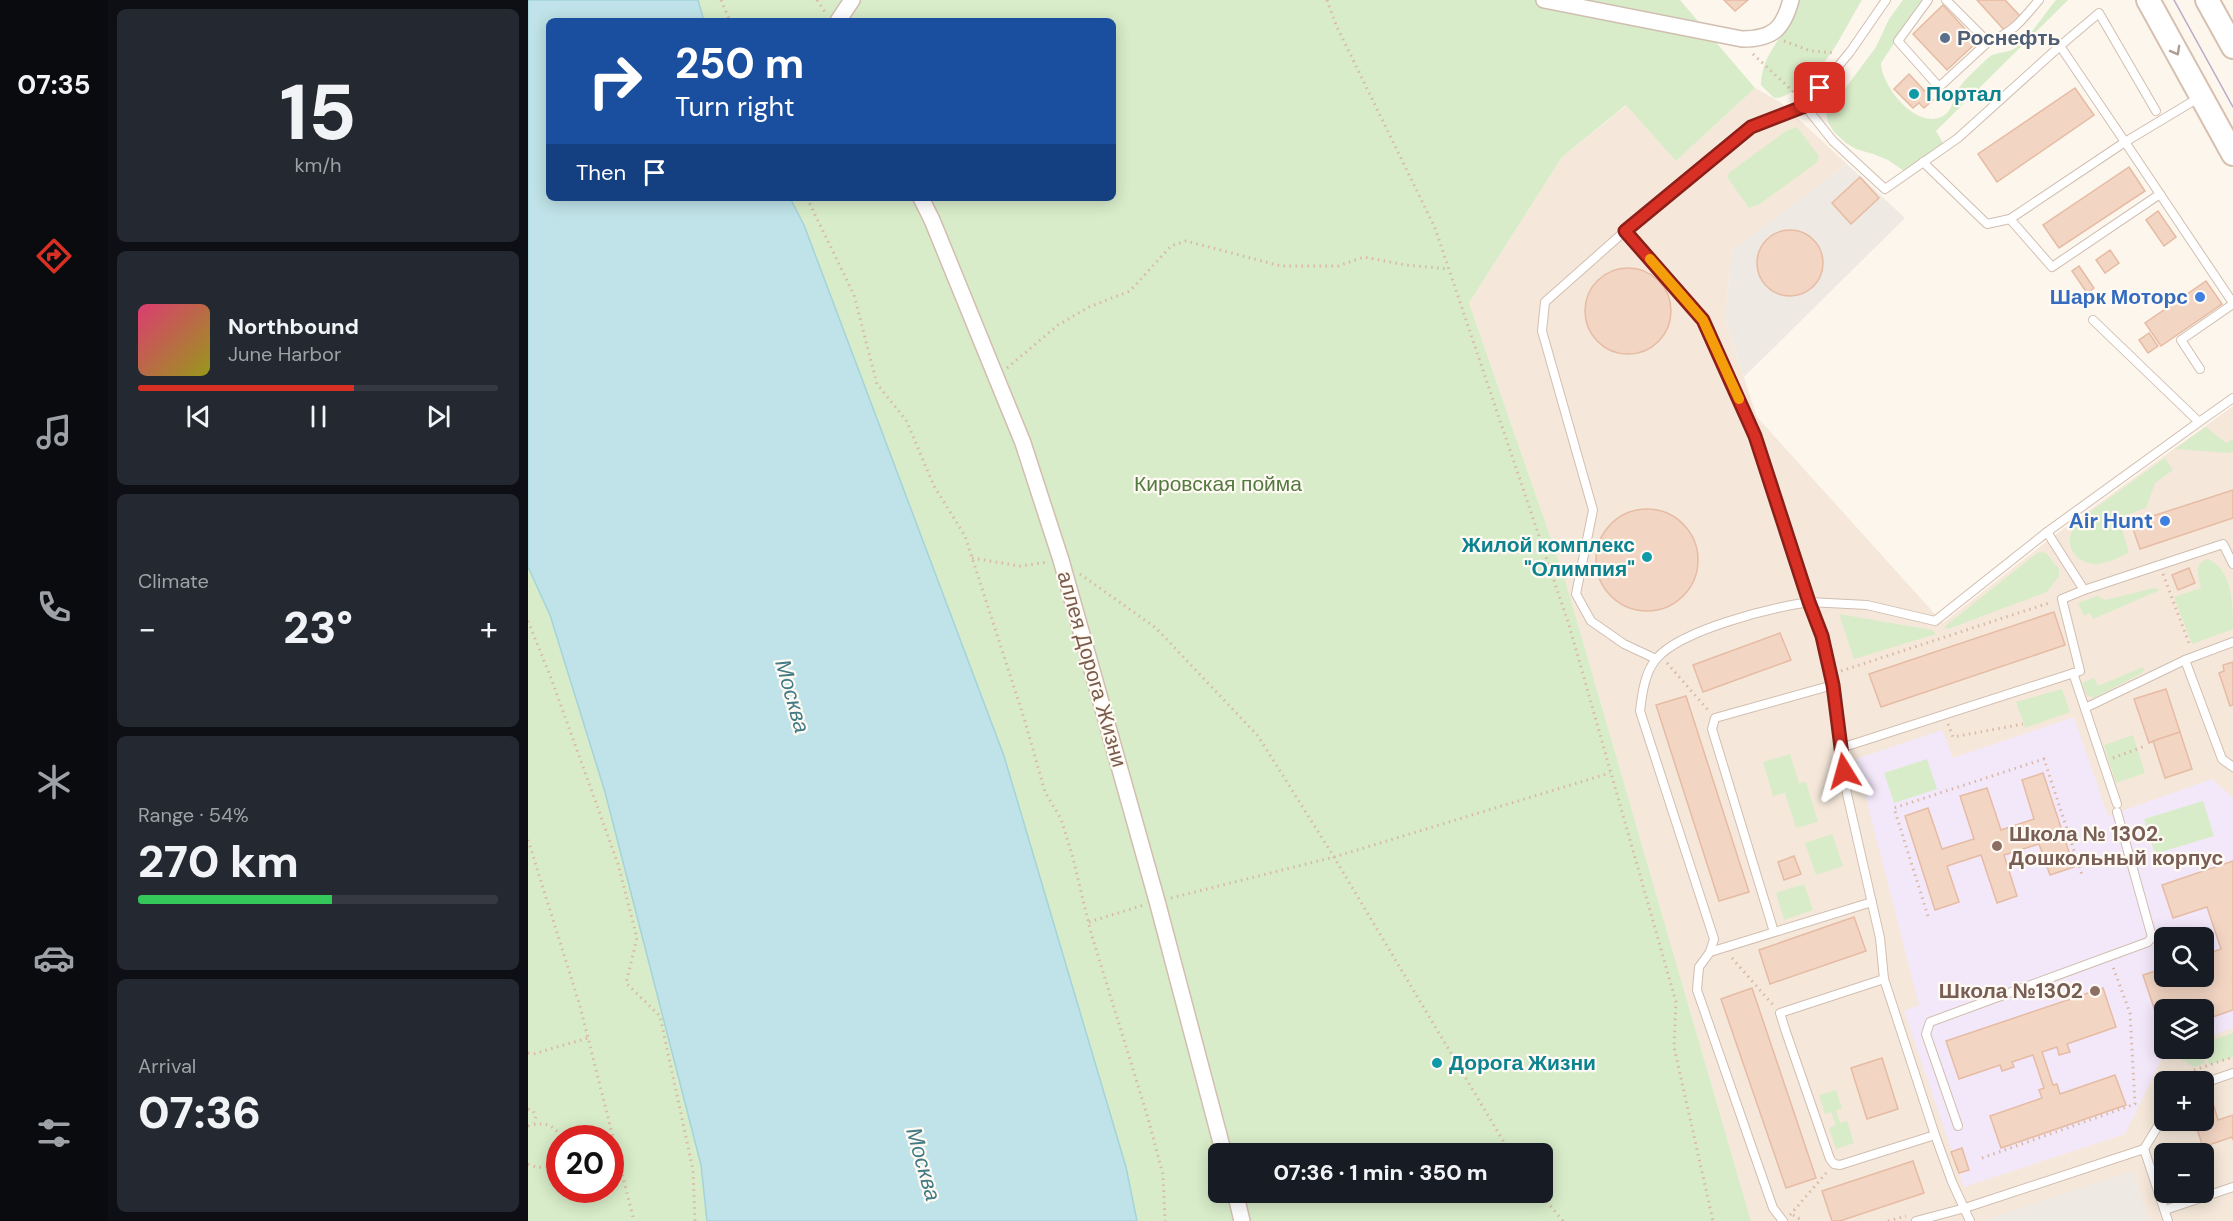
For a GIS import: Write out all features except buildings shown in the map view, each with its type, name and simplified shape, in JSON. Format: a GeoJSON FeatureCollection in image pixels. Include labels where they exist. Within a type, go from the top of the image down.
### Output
{"type":"FeatureCollection","features":[{"type":"Feature","properties":{"kind":"main road"},"geometry":{"type":"LineString","coordinates":[[2148,0],[2233,154]]}},
{"type":"Feature","properties":{"kind":"main road"},"geometry":{"type":"LineString","coordinates":[[2207,0],[2233,47]]}},
{"type":"Feature","properties":{"kind":"street"},"geometry":{"type":"LineString","coordinates":[[840,18],[852,0]]}},
{"type":"Feature","properties":{"kind":"street"},"geometry":{"type":"LineString","coordinates":[[1544,0],[1736,38],[1757,39],[1768,36],[1779,28],[1791,0]]}},
{"type":"Feature","properties":{"kind":"street","name":"аллея Дорога Жизни"},"geometry":{"type":"LineString","coordinates":[[922,201],[1023,443],[1061,560],[1157,901],[1221,1143]]}},
{"type":"Feature","properties":{"kind":"street"},"geometry":{"type":"LineString","coordinates":[[1238,1203],[1242,1221]]}},
{"type":"Feature","properties":{"kind":"lane"},"geometry":{"type":"LineString","coordinates":[[1656,658],[1624,644],[1591,621],[1576,594],[1593,510],[1542,331],[1545,302],[1625,231],[1751,127],[1805,106],[1850,52],[1886,0]]}},
{"type":"Feature","properties":{"kind":"lane"},"geometry":{"type":"LineString","coordinates":[[1928,0],[1898,42],[1939,87],[1988,42],[2004,36],[2014,28],[2039,0]]}},
{"type":"Feature","properties":{"kind":"lane"},"geometry":{"type":"LineString","coordinates":[[1946,0],[1988,42]]}},
{"type":"Feature","properties":{"kind":"lane"},"geometry":{"type":"LineString","coordinates":[[1805,106],[1833,141],[1885,189],[1958,138],[2099,13],[2156,111]]}},
{"type":"Feature","properties":{"kind":"lane"},"geometry":{"type":"LineString","coordinates":[[2060,46],[2233,303],[2181,340],[2200,369]]}},
{"type":"Feature","properties":{"kind":"lane"},"geometry":{"type":"LineString","coordinates":[[1923,162],[1986,224],[2010,219],[2126,142],[2201,96]]}},
{"type":"Feature","properties":{"kind":"lane"},"geometry":{"type":"LineString","coordinates":[[2010,219],[2052,267],[2160,194]]}},
{"type":"Feature","properties":{"kind":"lane"},"geometry":{"type":"LineString","coordinates":[[1625,231],[1703,320],[1755,436],[1809,602],[1817,620],[1833,685],[1847,794],[1880,938],[1884,979],[1935,1135],[1952,1182],[1970,1221]]}},
{"type":"Feature","properties":{"kind":"lane"},"geometry":{"type":"LineString","coordinates":[[2093,320],[2199,422]]}},
{"type":"Feature","properties":{"kind":"lane"},"geometry":{"type":"LineString","coordinates":[[1784,1221],[1773,1208],[1698,990],[1699,967],[1710,952],[1714,939],[1640,711],[1644,685],[1656,658],[1673,645],[1735,619],[1779,607],[1809,602],[1844,602],[1867,605],[1935,621],[2047,532],[2233,398]]}},
{"type":"Feature","properties":{"kind":"lane"},"geometry":{"type":"LineString","coordinates":[[2047,532],[2085,590]]}},
{"type":"Feature","properties":{"kind":"lane"},"geometry":{"type":"LineString","coordinates":[[1841,748],[2080,670],[2062,599],[2223,544],[2233,564]]}},
{"type":"Feature","properties":{"kind":"lane"},"geometry":{"type":"LineString","coordinates":[[2085,708],[2189,658],[2233,642]]}},
{"type":"Feature","properties":{"kind":"lane"},"geometry":{"type":"LineString","coordinates":[[2189,658],[2222,759],[2233,767]]}},
{"type":"Feature","properties":{"kind":"lane"},"geometry":{"type":"LineString","coordinates":[[1958,1126],[1926,1034],[1930,1022],[2109,957],[2148,942],[2152,937],[2103,761],[2073,673]]}},
{"type":"Feature","properties":{"kind":"lane"},"geometry":{"type":"LineString","coordinates":[[1774,932],[1712,729],[1715,718],[1833,685]]}},
{"type":"Feature","properties":{"kind":"lane"},"geometry":{"type":"LineString","coordinates":[[1710,952],[1872,902]]}},
{"type":"Feature","properties":{"kind":"lane"},"geometry":{"type":"LineString","coordinates":[[1884,979],[1780,1013],[1830,1159],[1834,1164],[1840,1166],[1935,1135]]}},
{"type":"Feature","properties":{"kind":"lane"},"geometry":{"type":"LineString","coordinates":[[2214,1080],[2233,1073]]}},
{"type":"Feature","properties":{"kind":"lane"},"geometry":{"type":"LineString","coordinates":[[1916,1221],[1965,1208],[2144,1149],[2155,1131]]}},
{"type":"Feature","properties":{"kind":"lane"},"geometry":{"type":"LineString","coordinates":[[2144,1149],[2168,1221]]}},
{"type":"Feature","properties":{"kind":"lane"},"geometry":{"type":"LineString","coordinates":[[2165,1210],[2233,1187]]}},
{"type":"Feature","properties":{"kind":"path"},"geometry":{"type":"LineString","coordinates":[[721,0],[729,18]]}},
{"type":"Feature","properties":{"kind":"path"},"geometry":{"type":"LineString","coordinates":[[817,0],[825,12]]}},
{"type":"Feature","properties":{"kind":"path"},"geometry":{"type":"LineString","coordinates":[[1327,0],[1336,25],[1435,228],[1569,625],[1676,1002],[1674,1047],[1713,1221]]}},
{"type":"Feature","properties":{"kind":"path"},"geometry":{"type":"LineString","coordinates":[[1768,36],[1810,51],[1850,52]]}},
{"type":"Feature","properties":{"kind":"path"},"geometry":{"type":"LineString","coordinates":[[1736,38],[1796,93],[1805,106]]}},
{"type":"Feature","properties":{"kind":"path"},"geometry":{"type":"LineString","coordinates":[[808,201],[854,295],[877,384],[906,420],[934,486],[965,536],[1024,718],[1045,792],[1060,819],[1073,858],[1089,922],[1149,1118],[1163,1175],[1166,1221]]}},
{"type":"Feature","properties":{"kind":"path"},"geometry":{"type":"LineString","coordinates":[[997,377],[1058,326],[1089,307],[1130,291],[1172,246],[1186,241],[1281,266],[1338,266],[1365,257],[1406,265],[1449,269]]}},
{"type":"Feature","properties":{"kind":"path"},"geometry":{"type":"LineString","coordinates":[[972,558],[1020,566],[1061,560],[1156,628],[1258,736],[1334,857],[1504,1143]]}},
{"type":"Feature","properties":{"kind":"path"},"geometry":{"type":"LineString","coordinates":[[2159,565],[2189,658]]}},
{"type":"Feature","properties":{"kind":"path"},"geometry":{"type":"LineString","coordinates":[[1830,675],[2062,599]]}},
{"type":"Feature","properties":{"kind":"path"},"geometry":{"type":"LineString","coordinates":[[528,621],[618,864],[637,939],[626,983],[660,1016],[693,1170],[695,1221]]}},
{"type":"Feature","properties":{"kind":"path"},"geometry":{"type":"LineString","coordinates":[[1666,662],[1715,718]]}},
{"type":"Feature","properties":{"kind":"path"},"geometry":{"type":"LineString","coordinates":[[1945,714],[1953,737],[2023,724]]}},
{"type":"Feature","properties":{"kind":"path"},"geometry":{"type":"LineString","coordinates":[[2103,761],[2145,746]]}},
{"type":"Feature","properties":{"kind":"path"},"geometry":{"type":"LineString","coordinates":[[1928,916],[1894,808],[2044,759],[2082,875]]}},
{"type":"Feature","properties":{"kind":"path"},"geometry":{"type":"LineString","coordinates":[[1089,922],[1157,901],[1334,857],[1610,773]]}},
{"type":"Feature","properties":{"kind":"path"},"geometry":{"type":"LineString","coordinates":[[528,840],[580,1006],[608,1125]]}},
{"type":"Feature","properties":{"kind":"path"},"geometry":{"type":"LineString","coordinates":[[1723,948],[1780,1013]]}},
{"type":"Feature","properties":{"kind":"path"},"geometry":{"type":"LineString","coordinates":[[1982,1158],[2135,1104],[2130,1013],[2109,957]]}},
{"type":"Feature","properties":{"kind":"path"},"geometry":{"type":"LineString","coordinates":[[528,1053],[533,1054],[588,1038]]}},
{"type":"Feature","properties":{"kind":"path"},"geometry":{"type":"LineString","coordinates":[[2194,1070],[2233,1057]]}},
{"type":"Feature","properties":{"kind":"path"},"geometry":{"type":"LineString","coordinates":[[528,1109],[536,1116],[530,1126]]}},
{"type":"Feature","properties":{"kind":"path"},"geometry":{"type":"LineString","coordinates":[[530,1126],[546,1126]]}},
{"type":"Feature","properties":{"kind":"path"},"geometry":{"type":"LineString","coordinates":[[528,1164],[546,1167]]}},
{"type":"Feature","properties":{"kind":"path"},"geometry":{"type":"LineString","coordinates":[[1784,1221],[1834,1164]]}},
{"type":"Feature","properties":{"kind":"path"},"geometry":{"type":"LineString","coordinates":[[624,1186],[634,1221]]}},
{"type":"Feature","properties":{"kind":"path"},"geometry":{"type":"LineString","coordinates":[[1548,1203],[1563,1221]]}},
{"type":"Feature","properties":{"kind":"shaded area"},"geometry":{"type":"Polygon","coordinates":[[[1755,88],[1780,102],[1847,164],[1732,250],[1725,320],[1757,417],[1943,623],[2051,538],[2233,406],[2233,1221],[1751,1221],[1564,576],[1469,303],[1562,157],[1627,105],[1676,161],[1755,88]]]}},
{"type":"Feature","properties":{"kind":"shaded area"},"geometry":{"type":"Polygon","coordinates":[[[1847,164],[1905,218],[1744,377],[1725,320],[1732,250],[1847,164]]]}},
{"type":"Feature","properties":{"kind":"shaded area"},"geometry":{"type":"Polygon","coordinates":[[[2074,717],[2108,816],[2212,779],[2233,798],[2233,1028],[2214,1035],[2214,999],[2154,999],[2154,1059],[2162,1059],[2125,1134],[1964,1187],[1904,1011],[1919,1005],[1856,759],[1942,730],[1953,758],[2074,717]]]}},
{"type":"Feature","properties":{"kind":"shaded area"},"geometry":{"type":"Polygon","coordinates":[[[2134,1171],[2150,1221],[1982,1221],[2134,1171]]]}},
{"type":"Feature","properties":{"kind":"green space","name":"Кировская пойма"},"geometry":{"type":"Polygon","coordinates":[[[698,0],[1680,0],[1755,88],[1676,161],[1626,105],[1562,157],[1469,303],[1564,576],[1751,1221],[1137,1221],[1126,1167],[1004,756],[804,225],[792,201],[1116,201],[1116,18],[703,18],[698,0]]]}},
{"type":"Feature","properties":{"kind":"green space"},"geometry":{"type":"Polygon","coordinates":[[[1795,0],[1862,0],[1828,58],[1810,78],[1793,91],[1774,98],[1761,85],[1762,75],[1768,58],[1791,17],[1795,0]]]}},
{"type":"Feature","properties":{"kind":"green space"},"geometry":{"type":"Polygon","coordinates":[[[1903,0],[1923,0],[1881,63],[1883,73],[1904,106],[1926,118],[1937,118],[1949,111],[1959,88],[1988,58],[1994,54],[2014,49],[2056,0],[2068,0],[1936,131],[1943,143],[1904,171],[1888,160],[1856,149],[1846,143],[1834,132],[1828,122],[1826,112],[1828,106],[1841,94],[1876,47],[1889,19],[1903,0]]]}},
{"type":"Feature","properties":{"kind":"green space"},"geometry":{"type":"Polygon","coordinates":[[[1797,127],[1819,158],[1816,163],[1760,204],[1749,208],[1727,177],[1730,172],[1786,131],[1797,127]]]}},
{"type":"Feature","properties":{"kind":"green space"},"geometry":{"type":"Polygon","coordinates":[[[2206,427],[2226,443],[2233,439],[2233,451],[2229,453],[2175,449],[2206,427]]]}},
{"type":"Feature","properties":{"kind":"green space"},"geometry":{"type":"Polygon","coordinates":[[[2165,458],[2173,470],[2155,483],[2146,508],[2119,518],[2129,553],[2097,564],[2088,563],[2075,555],[2070,542],[2071,534],[2079,520],[2165,458]]]}},
{"type":"Feature","properties":{"kind":"green space"},"geometry":{"type":"Polygon","coordinates":[[[2046,553],[2059,569],[2059,576],[2047,592],[1948,629],[1944,627],[2036,554],[2046,553]]]}},
{"type":"Feature","properties":{"kind":"green space"},"geometry":{"type":"Polygon","coordinates":[[[2208,559],[2216,564],[2227,580],[2232,599],[2233,629],[2192,644],[2174,597],[2201,588],[2198,567],[2208,559]]]}},
{"type":"Feature","properties":{"kind":"green space"},"geometry":{"type":"Polygon","coordinates":[[[528,567],[550,615],[605,792],[701,1165],[707,1221],[528,1221],[528,567]]]}},
{"type":"Feature","properties":{"kind":"green space"},"geometry":{"type":"Polygon","coordinates":[[[2154,588],[2160,590],[2093,619],[2090,613],[2084,616],[2078,603],[2097,596],[2105,600],[2154,588]]]}},
{"type":"Feature","properties":{"kind":"green space"},"geometry":{"type":"Polygon","coordinates":[[[1839,614],[1932,630],[1936,634],[1854,659],[1839,614]]]}},
{"type":"Feature","properties":{"kind":"green space"},"geometry":{"type":"Polygon","coordinates":[[[2143,667],[2142,673],[2094,698],[2087,695],[2082,683],[2094,678],[2098,686],[2143,667]]]}},
{"type":"Feature","properties":{"kind":"green space"},"geometry":{"type":"Polygon","coordinates":[[[2062,689],[2070,712],[2025,728],[2016,702],[2062,689]]]}},
{"type":"Feature","properties":{"kind":"green space"},"geometry":{"type":"Polygon","coordinates":[[[2133,735],[2145,773],[2116,783],[2104,745],[2133,735]]]}},
{"type":"Feature","properties":{"kind":"green space"},"geometry":{"type":"Polygon","coordinates":[[[1790,754],[1799,783],[1806,782],[1818,822],[1796,828],[1785,793],[1773,796],[1763,762],[1790,754]]]}},
{"type":"Feature","properties":{"kind":"green space"},"geometry":{"type":"Polygon","coordinates":[[[1927,759],[1937,789],[1894,803],[1884,773],[1927,759]]]}},
{"type":"Feature","properties":{"kind":"green space"},"geometry":{"type":"Polygon","coordinates":[[[2203,801],[2214,836],[2155,854],[2144,819],[2203,801]]]}},
{"type":"Feature","properties":{"kind":"green space"},"geometry":{"type":"Polygon","coordinates":[[[1832,834],[1843,866],[1816,875],[1805,843],[1832,834]]]}},
{"type":"Feature","properties":{"kind":"green space"},"geometry":{"type":"Polygon","coordinates":[[[1804,884],[1813,910],[1784,920],[1776,893],[1804,884]]]}},
{"type":"Feature","properties":{"kind":"green space"},"geometry":{"type":"Polygon","coordinates":[[[2233,1033],[2233,1057],[2209,1065],[2208,1059],[2214,1059],[2214,1040],[2233,1033]]]}},
{"type":"Feature","properties":{"kind":"green space"},"geometry":{"type":"Polygon","coordinates":[[[2181,1059],[2203,1059],[2205,1063],[2194,1067],[2181,1059]]]}},
{"type":"Feature","properties":{"kind":"green space"},"geometry":{"type":"Polygon","coordinates":[[[1836,1090],[1842,1108],[1836,1111],[1840,1123],[1847,1121],[1854,1143],[1836,1149],[1829,1128],[1836,1125],[1831,1112],[1825,1114],[1819,1095],[1836,1090]]]}},
{"type":"Feature","properties":{"kind":"water","name":"Москва"},"geometry":{"type":"Polygon","coordinates":[[[528,0],[698,0],[703,18],[546,18],[546,201],[792,201],[804,225],[1004,756],[1126,1167],[1137,1221],[707,1221],[701,1165],[605,792],[550,615],[528,567],[528,0]]]}},
{"type":"Feature","properties":{"kind":"tram line"},"geometry":{"type":"LineString","coordinates":[[2174,0],[2233,107]]}},
{"type":"Feature","properties":{"kind":"slow traffic"},"geometry":{"type":"LineString","coordinates":[[1650,259],[1703,320],[1739,399]]}},
{"type":"Feature","properties":{"kind":"place","name":"Роснефть"},"geometry":{"type":"Point","coordinates":[1945,38]}},
{"type":"Feature","properties":{"kind":"place","name":"Портал"},"geometry":{"type":"Point","coordinates":[1914,94]}},
{"type":"Feature","properties":{"kind":"place","name":"Шарк Моторс"},"geometry":{"type":"Point","coordinates":[2200,297]}},
{"type":"Feature","properties":{"kind":"place","name":"Air Hunt"},"geometry":{"type":"Point","coordinates":[2165,521]}},
{"type":"Feature","properties":{"kind":"place","name":"Жилой комплекс \"Олимпия\""},"geometry":{"type":"Point","coordinates":[1647,557]}},
{"type":"Feature","properties":{"kind":"place","name":"Школа № 1302. Дошкольный корпус"},"geometry":{"type":"Point","coordinates":[1997,846]}},
{"type":"Feature","properties":{"kind":"place","name":"Школа №1302"},"geometry":{"type":"Point","coordinates":[2095,991]}},
{"type":"Feature","properties":{"kind":"place","name":"Дорога Жизни"},"geometry":{"type":"Point","coordinates":[1437,1063]}},
{"type":"Feature","properties":{"kind":"route"},"geometry":{"type":"LineString","coordinates":[[1820,88],[1805,106],[1751,127],[1625,231],[1703,320],[1755,436],[1822,636],[1833,685],[1844,771]]}}]}
